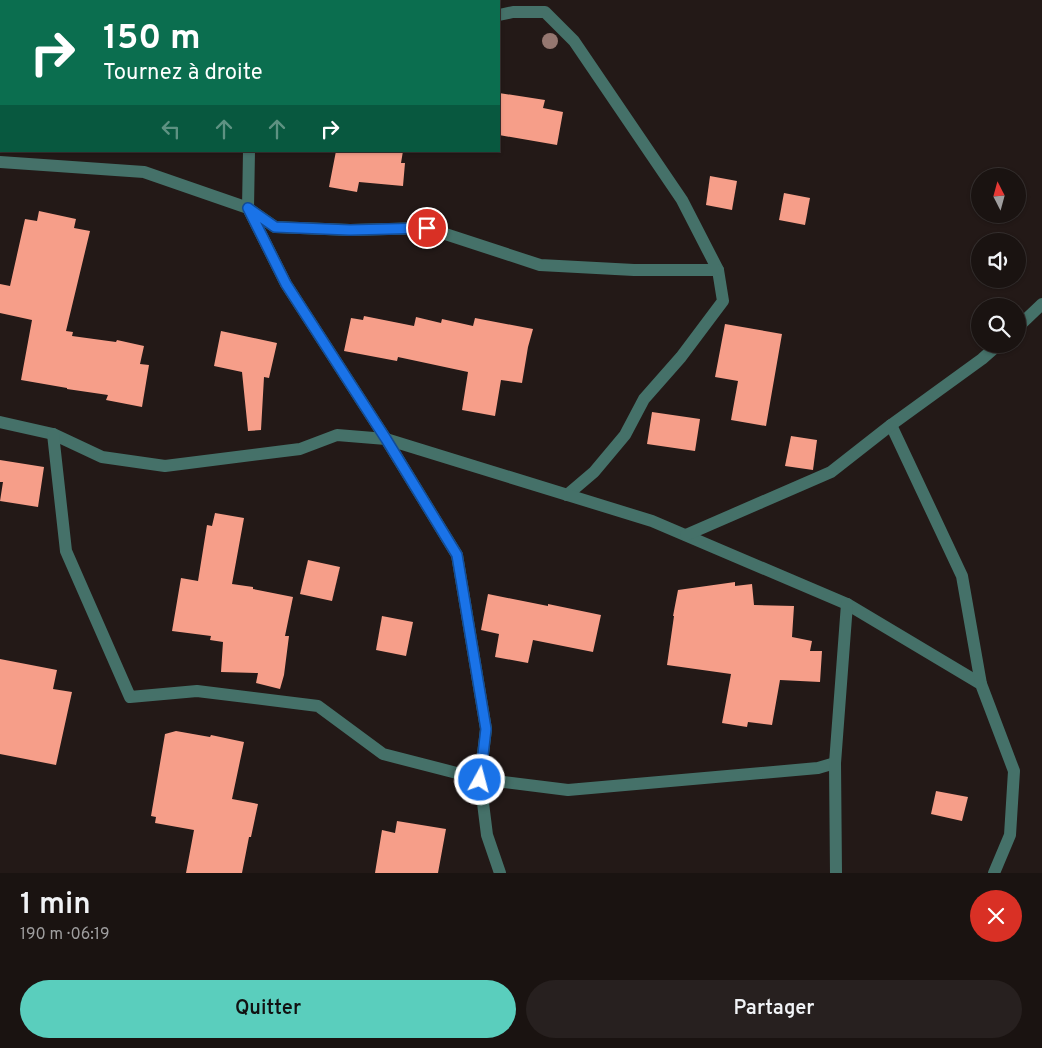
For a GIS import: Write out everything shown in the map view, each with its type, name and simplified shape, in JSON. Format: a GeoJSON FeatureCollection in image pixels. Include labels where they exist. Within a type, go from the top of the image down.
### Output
{"type":"FeatureCollection","features":[{"type":"Feature","properties":{"kind":"street"},"geometry":{"type":"LineString","coordinates":[[500,15],[512,12],[545,12],[574,41],[682,200],[718,270],[723,301],[681,358],[644,399],[625,435],[594,472],[567,494]]}},
{"type":"Feature","properties":{"kind":"street"},"geometry":{"type":"LineString","coordinates":[[249,152],[248,208],[286,284],[386,439],[457,555],[486,729],[480,780],[487,835],[500,873]]}},
{"type":"Feature","properties":{"kind":"street"},"geometry":{"type":"LineString","coordinates":[[0,162],[144,172],[248,208],[275,227],[350,230],[427,228],[540,266],[634,270],[718,270]]}},
{"type":"Feature","properties":{"kind":"street"},"geometry":{"type":"LineString","coordinates":[[1026,319],[1042,304]]}},
{"type":"Feature","properties":{"kind":"street"},"geometry":{"type":"LineString","coordinates":[[686,535],[831,472],[890,425],[989,353]]}},
{"type":"Feature","properties":{"kind":"street"},"geometry":{"type":"LineString","coordinates":[[0,422],[53,434],[102,457],[164,466],[300,449],[337,435],[386,439],[652,521],[686,535],[847,604],[981,684]]}},
{"type":"Feature","properties":{"kind":"street"},"geometry":{"type":"LineString","coordinates":[[890,425],[962,576],[981,684],[1014,772],[1010,835],[994,873]]}},
{"type":"Feature","properties":{"kind":"street"},"geometry":{"type":"LineString","coordinates":[[53,434],[66,551],[130,697],[197,690],[318,706],[382,754],[480,780],[568,790],[818,768],[835,763]]}},
{"type":"Feature","properties":{"kind":"street"},"geometry":{"type":"LineString","coordinates":[[836,873],[835,763],[847,604]]}},
{"type":"Feature","properties":{"kind":"building"},"geometry":{"type":"Polygon","coordinates":[[[500,93],[545,100],[543,108],[563,112],[557,145],[500,135],[500,93]]]}},
{"type":"Feature","properties":{"kind":"building"},"geometry":{"type":"Polygon","coordinates":[[[336,152],[403,152],[401,163],[405,163],[403,186],[359,182],[357,192],[329,187],[336,152]]]}},
{"type":"Feature","properties":{"kind":"building"},"geometry":{"type":"Polygon","coordinates":[[[710,176],[737,181],[732,210],[706,205],[710,176]]]}},
{"type":"Feature","properties":{"kind":"building"},"geometry":{"type":"Polygon","coordinates":[[[784,193],[810,198],[805,225],[779,220],[784,193]]]}},
{"type":"Feature","properties":{"kind":"building"},"geometry":{"type":"Polygon","coordinates":[[[39,211],[76,219],[74,228],[90,231],[66,331],[73,332],[72,336],[116,342],[117,340],[144,346],[140,364],[149,365],[142,407],[106,400],[108,395],[21,380],[32,320],[0,313],[0,284],[10,286],[25,219],[37,221],[39,211]]]}},
{"type":"Feature","properties":{"kind":"building"},"geometry":{"type":"Polygon","coordinates":[[[364,316],[414,326],[416,317],[441,323],[442,319],[473,326],[475,318],[533,329],[522,383],[501,380],[495,416],[462,410],[468,372],[398,357],[397,361],[344,351],[351,318],[363,320],[364,316]]]}},
{"type":"Feature","properties":{"kind":"building"},"geometry":{"type":"Polygon","coordinates":[[[725,324],[782,334],[766,426],[731,420],[738,381],[715,377],[725,324]]]}},
{"type":"Feature","properties":{"kind":"building"},"geometry":{"type":"Polygon","coordinates":[[[221,331],[277,343],[269,378],[264,377],[261,430],[248,431],[242,372],[214,366],[221,331]]]}},
{"type":"Feature","properties":{"kind":"building"},"geometry":{"type":"Polygon","coordinates":[[[652,412],[700,419],[695,451],[647,444],[652,412]]]}},
{"type":"Feature","properties":{"kind":"building"},"geometry":{"type":"Polygon","coordinates":[[[791,436],[817,440],[813,470],[785,466],[791,436]]]}},
{"type":"Feature","properties":{"kind":"building"},"geometry":{"type":"Polygon","coordinates":[[[0,460],[44,467],[38,507],[0,501],[3,482],[0,482],[0,460]]]}},
{"type":"Feature","properties":{"kind":"building"},"geometry":{"type":"Polygon","coordinates":[[[215,513],[244,518],[232,584],[293,597],[285,636],[289,636],[284,675],[280,689],[256,683],[258,673],[221,672],[223,642],[210,640],[211,636],[172,631],[181,578],[198,581],[207,525],[212,526],[215,513]]]}},
{"type":"Feature","properties":{"kind":"building"},"geometry":{"type":"Polygon","coordinates":[[[308,560],[340,567],[332,601],[300,594],[308,560]]]}},
{"type":"Feature","properties":{"kind":"building"},"geometry":{"type":"Polygon","coordinates":[[[735,582],[735,586],[752,584],[754,605],[794,606],[792,637],[812,641],[810,651],[822,651],[820,682],[780,680],[772,725],[748,722],[747,727],[722,723],[731,674],[667,665],[678,590],[735,582]]]}},
{"type":"Feature","properties":{"kind":"building"},"geometry":{"type":"Polygon","coordinates":[[[488,594],[601,615],[593,652],[533,640],[528,663],[495,657],[499,634],[481,630],[488,594]]]}},
{"type":"Feature","properties":{"kind":"building"},"geometry":{"type":"Polygon","coordinates":[[[382,616],[413,622],[406,656],[376,650],[382,616]]]}},
{"type":"Feature","properties":{"kind":"building"},"geometry":{"type":"Polygon","coordinates":[[[0,659],[57,670],[53,689],[72,692],[56,765],[0,754],[0,659]]]}},
{"type":"Feature","properties":{"kind":"building"},"geometry":{"type":"Polygon","coordinates":[[[176,731],[210,737],[211,735],[244,742],[232,799],[258,804],[242,873],[186,873],[194,830],[155,823],[156,817],[151,816],[165,734],[176,731]]]}},
{"type":"Feature","properties":{"kind":"building"},"geometry":{"type":"Polygon","coordinates":[[[936,791],[968,797],[962,821],[931,814],[936,791]]]}},
{"type":"Feature","properties":{"kind":"building"},"geometry":{"type":"Polygon","coordinates":[[[397,821],[446,829],[438,873],[375,873],[382,830],[395,833],[397,821]]]}},
{"type":"Feature","properties":{"kind":"route"},"geometry":{"type":"LineString","coordinates":[[427,228],[350,230],[275,227],[248,208],[286,284],[386,439],[457,555],[486,729],[480,780]]}}]}
